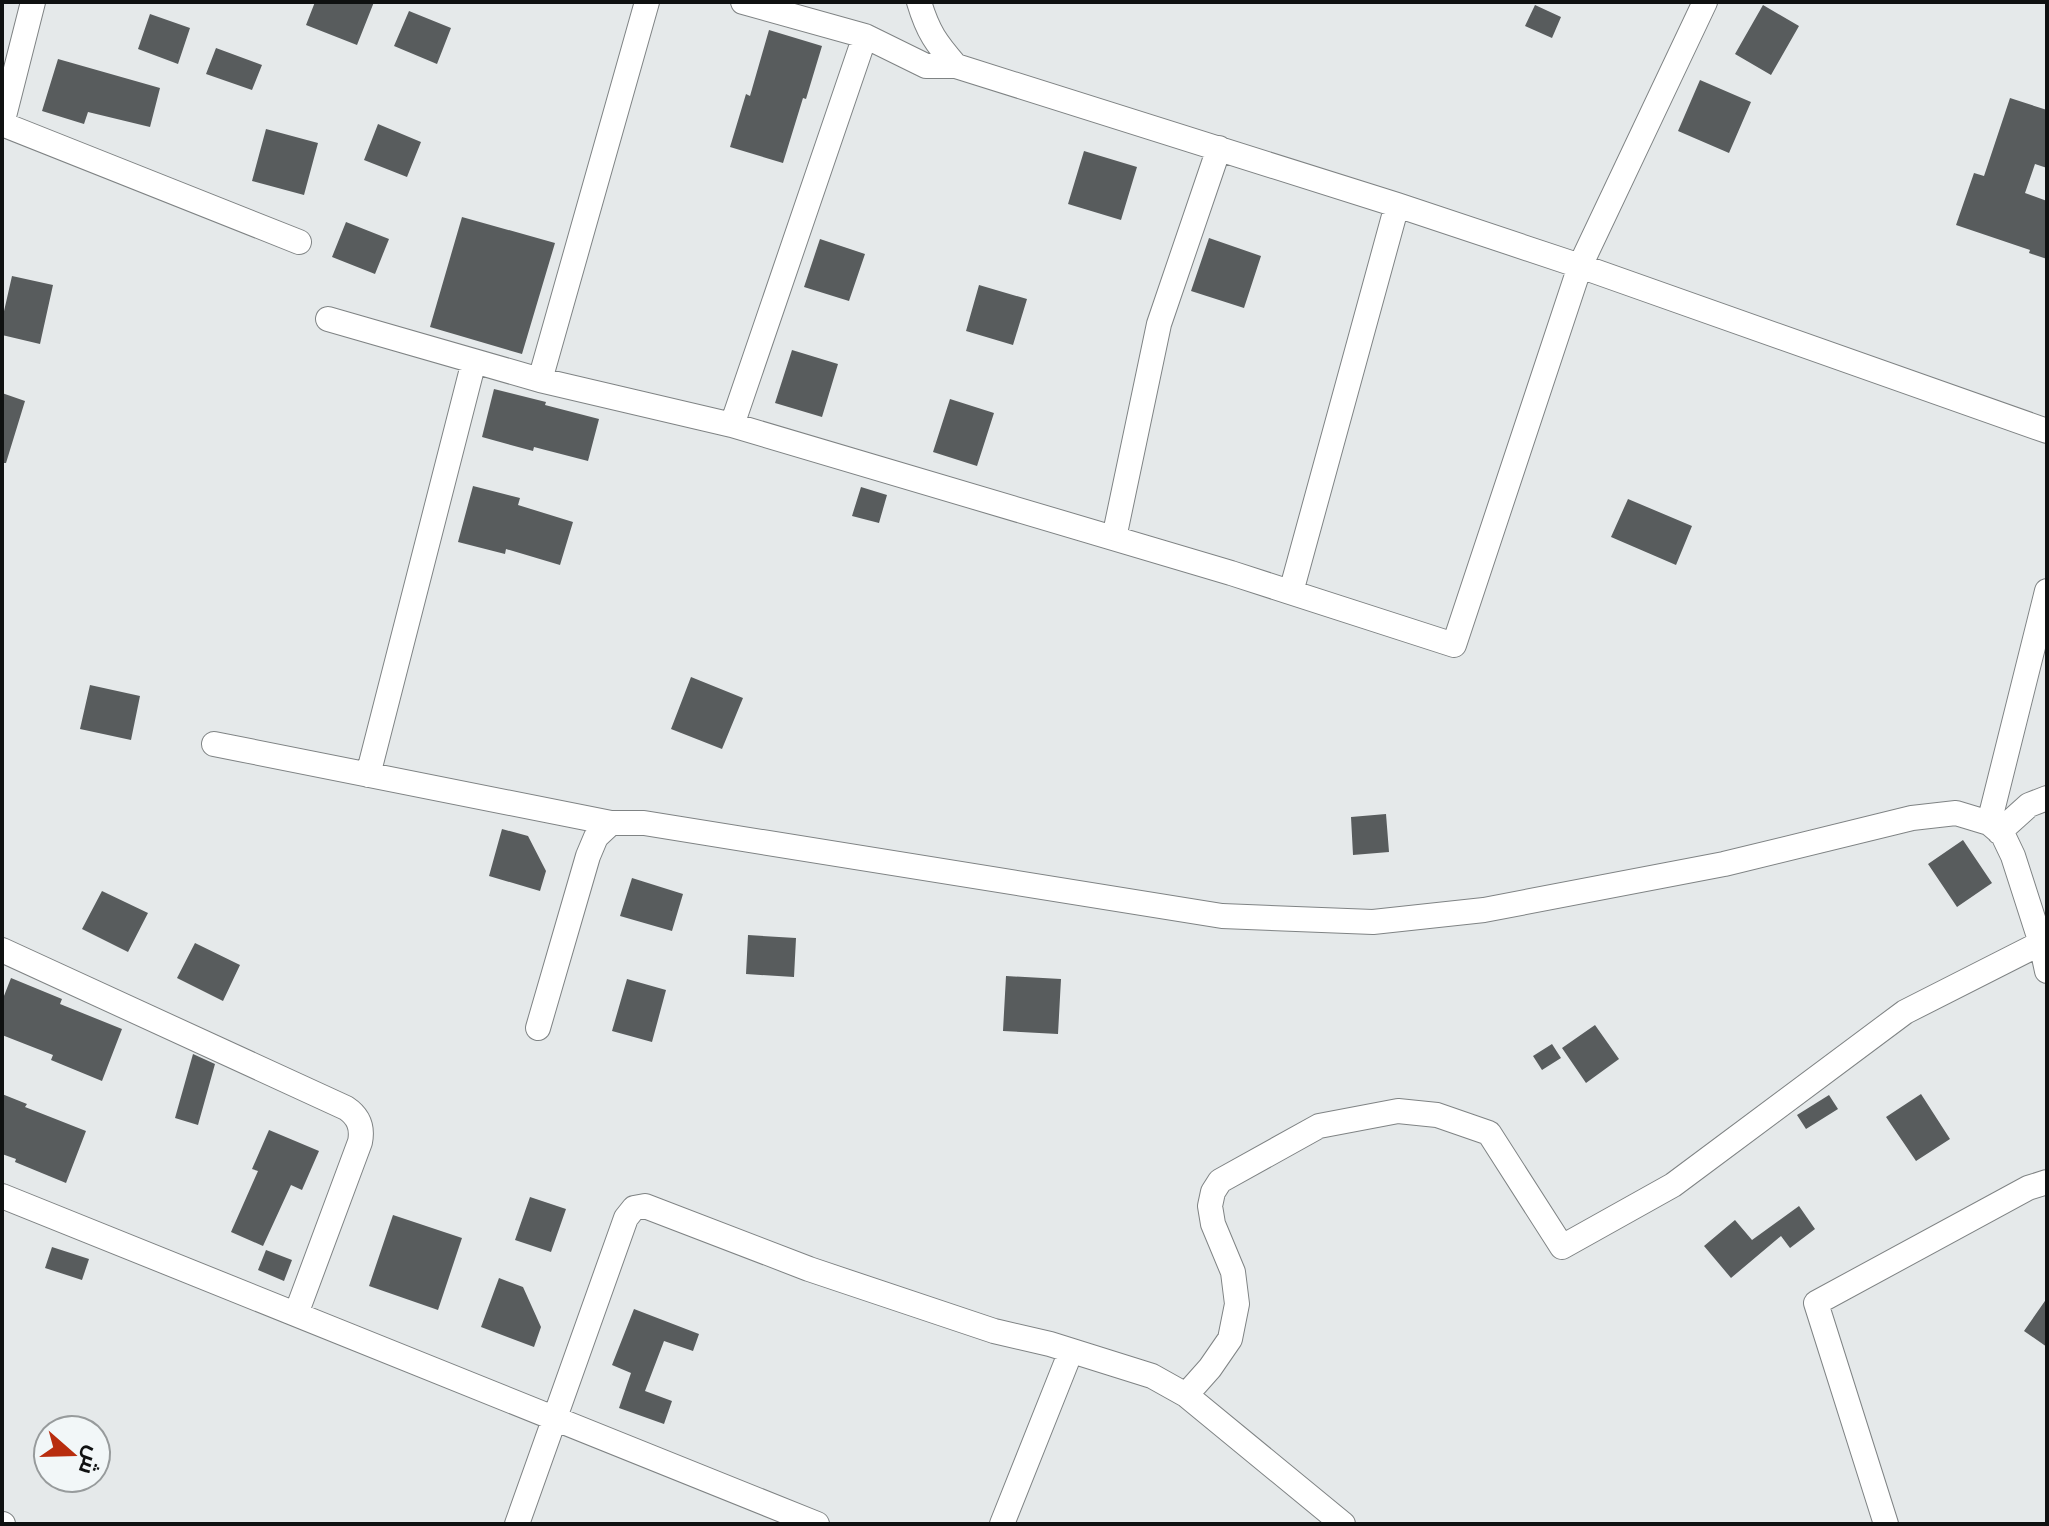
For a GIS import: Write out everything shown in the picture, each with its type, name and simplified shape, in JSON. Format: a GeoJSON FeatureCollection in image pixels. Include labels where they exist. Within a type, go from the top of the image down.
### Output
{"type":"FeatureCollection","features":[{"type":"Feature","properties":{"kind":"street"},"geometry":{"type":"LineString","coordinates":[[33,2],[2,124],[299,242]]}},
{"type":"Feature","properties":{"kind":"street"},"geometry":{"type":"LineString","coordinates":[[540,380],[647,2]]}},
{"type":"Feature","properties":{"kind":"street"},"geometry":{"type":"LineString","coordinates":[[743,2],[865,36],[926,66],[956,66],[1397,205],[1580,266],[2047,431]]}},
{"type":"Feature","properties":{"kind":"street"},"geometry":{"type":"LineString","coordinates":[[919,2],[927,27],[956,66]]}},
{"type":"Feature","properties":{"kind":"street"},"geometry":{"type":"LineString","coordinates":[[328,319],[540,380],[732,425],[1114,538],[1454,645],[1580,266],[1705,2]]}},
{"type":"Feature","properties":{"kind":"street"},"geometry":{"type":"LineString","coordinates":[[732,425],[865,36]]}},
{"type":"Feature","properties":{"kind":"street"},"geometry":{"type":"LineString","coordinates":[[1114,538],[1159,324],[1219,148]]}},
{"type":"Feature","properties":{"kind":"street"},"geometry":{"type":"LineString","coordinates":[[1291,592],[1397,205]]}},
{"type":"Feature","properties":{"kind":"street"},"geometry":{"type":"LineString","coordinates":[[368,775],[474,361]]}},
{"type":"Feature","properties":{"kind":"street"},"geometry":{"type":"LineString","coordinates":[[1994,828],[2047,591]]}},
{"type":"Feature","properties":{"kind":"street"},"geometry":{"type":"LineString","coordinates":[[214,744],[611,823],[644,823],[1222,916],[1373,922],[1484,910],[1559,896],[1724,864],[1912,818],[1956,813],[1994,828],[2003,835],[2013,856],[2047,971]]}},
{"type":"Feature","properties":{"kind":"street"},"geometry":{"type":"LineString","coordinates":[[1994,828],[2029,805],[2047,798]]}},
{"type":"Feature","properties":{"kind":"street"},"geometry":{"type":"LineString","coordinates":[[538,1028],[588,856],[596,837],[611,823]]}},
{"type":"Feature","properties":{"kind":"street"},"geometry":{"type":"LineString","coordinates":[[1186,1395],[1230,1339],[1237,1304],[1233,1272],[1213,1224],[1210,1206],[1213,1192],[1220,1181],[1319,1126],[1398,1111],[1437,1115],[1489,1133],[1562,1247],[1673,1185],[1905,1012],[2041,943]]}},
{"type":"Feature","properties":{"kind":"street"},"geometry":{"type":"LineString","coordinates":[[2,950],[346,1108],[356,1116],[361,1129],[360,1142],[296,1314]]}},
{"type":"Feature","properties":{"kind":"street"},"geometry":{"type":"LineString","coordinates":[[1886,1524],[1816,1303],[2028,1188],[2047,1182]]}},
{"type":"Feature","properties":{"kind":"street"},"geometry":{"type":"LineString","coordinates":[[2,1196],[817,1524]]}},
{"type":"Feature","properties":{"kind":"street"},"geometry":{"type":"LineString","coordinates":[[517,1524],[626,1218],[639,1206],[651,1207],[838,1279],[994,1331],[1028,1338],[1152,1376],[1186,1395],[1343,1524]]}},
{"type":"Feature","properties":{"kind":"street"},"geometry":{"type":"LineString","coordinates":[[1002,1524],[1071,1351]]}},
{"type":"Feature","properties":{"kind":"building"},"geometry":{"type":"Polygon","coordinates":[[[315,2],[374,2],[357,45],[306,25],[315,2]]]}},
{"type":"Feature","properties":{"kind":"building"},"geometry":{"type":"Polygon","coordinates":[[[1535,5],[1561,17],[1552,38],[1525,26],[1535,5]]]}},
{"type":"Feature","properties":{"kind":"building"},"geometry":{"type":"Polygon","coordinates":[[[1763,5],[1799,26],[1771,75],[1735,54],[1763,5]]]}},
{"type":"Feature","properties":{"kind":"building"},"geometry":{"type":"Polygon","coordinates":[[[409,11],[451,28],[437,64],[394,46],[409,11]]]}},
{"type":"Feature","properties":{"kind":"building"},"geometry":{"type":"Polygon","coordinates":[[[150,14],[190,28],[178,64],[138,49],[150,14]]]}},
{"type":"Feature","properties":{"kind":"building"},"geometry":{"type":"Polygon","coordinates":[[[769,30],[822,46],[783,163],[730,147],[746,94],[750,96],[769,30]]]}},
{"type":"Feature","properties":{"kind":"building"},"geometry":{"type":"Polygon","coordinates":[[[216,48],[262,65],[252,90],[206,74],[216,48]]]}},
{"type":"Feature","properties":{"kind":"building"},"geometry":{"type":"Polygon","coordinates":[[[58,59],[160,88],[150,127],[88,112],[84,124],[42,111],[58,59]]]}},
{"type":"Feature","properties":{"kind":"building"},"geometry":{"type":"Polygon","coordinates":[[[1700,80],[1751,102],[1729,153],[1678,131],[1700,80]]]}},
{"type":"Feature","properties":{"kind":"building"},"geometry":{"type":"Polygon","coordinates":[[[2010,98],[2047,110],[2047,168],[2035,164],[2025,193],[2047,201],[2047,259],[2029,253],[2030,250],[1956,225],[1974,173],[1984,176],[2010,98]]]}},
{"type":"Feature","properties":{"kind":"building"},"geometry":{"type":"Polygon","coordinates":[[[378,124],[421,142],[407,177],[364,160],[378,124]]]}},
{"type":"Feature","properties":{"kind":"building"},"geometry":{"type":"Polygon","coordinates":[[[266,129],[318,143],[304,195],[252,181],[266,129]]]}},
{"type":"Feature","properties":{"kind":"building"},"geometry":{"type":"Polygon","coordinates":[[[1084,151],[1137,167],[1121,220],[1068,204],[1084,151]]]}},
{"type":"Feature","properties":{"kind":"building"},"geometry":{"type":"Polygon","coordinates":[[[462,217],[555,243],[522,354],[430,327],[462,217]]]}},
{"type":"Feature","properties":{"kind":"building"},"geometry":{"type":"Polygon","coordinates":[[[346,222],[389,239],[375,274],[332,257],[346,222]]]}},
{"type":"Feature","properties":{"kind":"building"},"geometry":{"type":"Polygon","coordinates":[[[1209,238],[1261,256],[1244,308],[1191,291],[1209,238]]]}},
{"type":"Feature","properties":{"kind":"building"},"geometry":{"type":"Polygon","coordinates":[[[820,239],[865,254],[849,301],[804,287],[820,239]]]}},
{"type":"Feature","properties":{"kind":"building"},"geometry":{"type":"Polygon","coordinates":[[[12,276],[53,285],[40,344],[2,335],[2,320],[12,276]]]}},
{"type":"Feature","properties":{"kind":"building"},"geometry":{"type":"Polygon","coordinates":[[[979,285],[1027,299],[1013,345],[966,331],[979,285]]]}},
{"type":"Feature","properties":{"kind":"building"},"geometry":{"type":"Polygon","coordinates":[[[792,350],[838,364],[822,417],[775,403],[792,350]]]}},
{"type":"Feature","properties":{"kind":"building"},"geometry":{"type":"Polygon","coordinates":[[[494,389],[599,419],[588,461],[482,437],[494,389]]]}},
{"type":"Feature","properties":{"kind":"building"},"geometry":{"type":"Polygon","coordinates":[[[2,393],[25,401],[6,463],[2,463],[2,393]]]}},
{"type":"Feature","properties":{"kind":"building"},"geometry":{"type":"Polygon","coordinates":[[[950,399],[994,413],[977,466],[933,452],[950,399]]]}},
{"type":"Feature","properties":{"kind":"building"},"geometry":{"type":"Polygon","coordinates":[[[473,486],[520,498],[518,505],[573,522],[560,565],[506,549],[505,554],[458,542],[473,486]]]}},
{"type":"Feature","properties":{"kind":"building"},"geometry":{"type":"Polygon","coordinates":[[[861,487],[887,495],[879,523],[852,516],[861,487]]]}},
{"type":"Feature","properties":{"kind":"building"},"geometry":{"type":"Polygon","coordinates":[[[1628,499],[1692,526],[1676,565],[1611,537],[1628,499]]]}},
{"type":"Feature","properties":{"kind":"building"},"geometry":{"type":"Polygon","coordinates":[[[691,677],[743,698],[722,749],[671,729],[691,677]]]}},
{"type":"Feature","properties":{"kind":"building"},"geometry":{"type":"Polygon","coordinates":[[[90,685],[140,696],[131,740],[80,729],[90,685]]]}},
{"type":"Feature","properties":{"kind":"building"},"geometry":{"type":"Polygon","coordinates":[[[1386,814],[1389,852],[1353,855],[1351,817],[1386,814]]]}},
{"type":"Feature","properties":{"kind":"building"},"geometry":{"type":"Polygon","coordinates":[[[502,829],[528,836],[546,871],[540,891],[489,876],[502,829]]]}},
{"type":"Feature","properties":{"kind":"building"},"geometry":{"type":"Polygon","coordinates":[[[1963,840],[1992,883],[1957,907],[1928,864],[1963,840]]]}},
{"type":"Feature","properties":{"kind":"building"},"geometry":{"type":"Polygon","coordinates":[[[632,878],[683,894],[672,931],[620,916],[632,878]]]}},
{"type":"Feature","properties":{"kind":"building"},"geometry":{"type":"Polygon","coordinates":[[[102,891],[148,913],[128,952],[82,929],[102,891]]]}},
{"type":"Feature","properties":{"kind":"building"},"geometry":{"type":"Polygon","coordinates":[[[748,935],[796,938],[794,977],[746,974],[748,935]]]}},
{"type":"Feature","properties":{"kind":"building"},"geometry":{"type":"Polygon","coordinates":[[[195,943],[240,965],[223,1001],[177,978],[195,943]]]}},
{"type":"Feature","properties":{"kind":"building"},"geometry":{"type":"Polygon","coordinates":[[[1006,976],[1061,979],[1058,1034],[1003,1031],[1006,976]]]}},
{"type":"Feature","properties":{"kind":"building"},"geometry":{"type":"Polygon","coordinates":[[[11,978],[62,999],[60,1004],[122,1029],[102,1081],[51,1060],[53,1055],[2,1035],[2,1001],[11,978]]]}},
{"type":"Feature","properties":{"kind":"building"},"geometry":{"type":"Polygon","coordinates":[[[627,979],[666,990],[652,1042],[612,1031],[627,979]]]}},
{"type":"Feature","properties":{"kind":"building"},"geometry":{"type":"Polygon","coordinates":[[[1595,1025],[1619,1059],[1586,1083],[1562,1048],[1595,1025]]]}},
{"type":"Feature","properties":{"kind":"building"},"geometry":{"type":"Polygon","coordinates":[[[1552,1044],[1561,1058],[1542,1070],[1533,1056],[1552,1044]]]}},
{"type":"Feature","properties":{"kind":"building"},"geometry":{"type":"Polygon","coordinates":[[[193,1054],[215,1064],[198,1125],[175,1118],[193,1054]]]}},
{"type":"Feature","properties":{"kind":"building"},"geometry":{"type":"Polygon","coordinates":[[[2,1094],[27,1104],[25,1107],[86,1131],[66,1183],[2,1154],[2,1094]]]}},
{"type":"Feature","properties":{"kind":"building"},"geometry":{"type":"Polygon","coordinates":[[[1921,1094],[1950,1139],[1916,1161],[1886,1117],[1921,1094]]]}},
{"type":"Feature","properties":{"kind":"building"},"geometry":{"type":"Polygon","coordinates":[[[1829,1095],[1838,1109],[1806,1129],[1797,1115],[1829,1095]]]}},
{"type":"Feature","properties":{"kind":"building"},"geometry":{"type":"Polygon","coordinates":[[[269,1130],[319,1151],[302,1190],[291,1185],[263,1246],[231,1232],[258,1171],[252,1169],[269,1130]]]}},
{"type":"Feature","properties":{"kind":"building"},"geometry":{"type":"Polygon","coordinates":[[[530,1197],[566,1209],[551,1252],[515,1240],[530,1197]]]}},
{"type":"Feature","properties":{"kind":"building"},"geometry":{"type":"Polygon","coordinates":[[[1799,1206],[1815,1229],[1790,1248],[1781,1236],[1731,1278],[1704,1246],[1735,1220],[1752,1240],[1799,1206]]]}},
{"type":"Feature","properties":{"kind":"building"},"geometry":{"type":"Polygon","coordinates":[[[393,1215],[462,1238],[438,1310],[369,1286],[393,1215]]]}},
{"type":"Feature","properties":{"kind":"building"},"geometry":{"type":"Polygon","coordinates":[[[52,1247],[89,1259],[82,1280],[45,1268],[52,1247]]]}},
{"type":"Feature","properties":{"kind":"building"},"geometry":{"type":"Polygon","coordinates":[[[266,1250],[292,1260],[284,1281],[258,1270],[266,1250]]]}},
{"type":"Feature","properties":{"kind":"building"},"geometry":{"type":"Polygon","coordinates":[[[499,1278],[523,1287],[541,1327],[534,1347],[481,1327],[499,1278]]]}},
{"type":"Feature","properties":{"kind":"building"},"geometry":{"type":"Polygon","coordinates":[[[2047,1298],[2047,1347],[2024,1331],[2047,1298]]]}},
{"type":"Feature","properties":{"kind":"building"},"geometry":{"type":"Polygon","coordinates":[[[634,1309],[699,1334],[693,1351],[664,1341],[645,1391],[672,1401],[664,1424],[619,1408],[631,1373],[612,1365],[634,1309]]]}}]}
